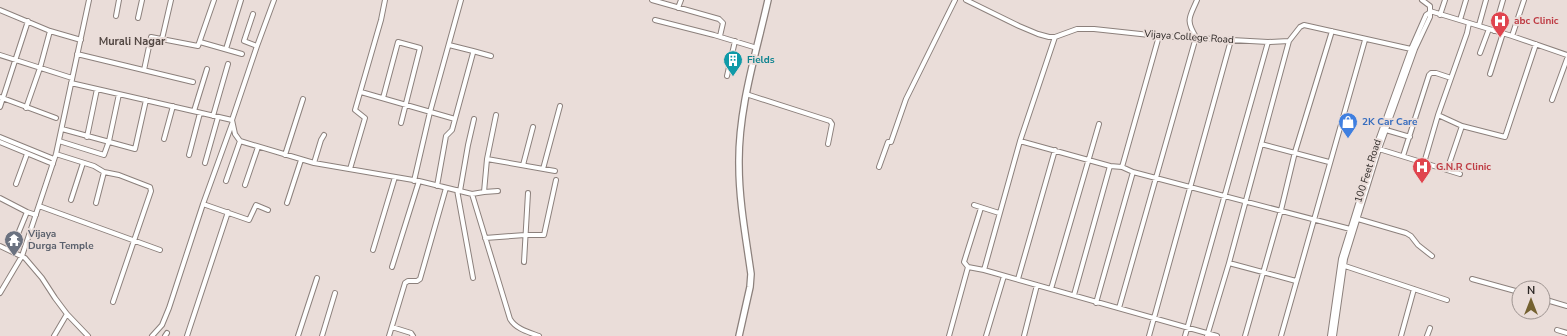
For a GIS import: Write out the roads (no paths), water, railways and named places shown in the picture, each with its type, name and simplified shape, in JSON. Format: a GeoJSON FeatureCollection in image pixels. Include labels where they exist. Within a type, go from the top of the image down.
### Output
{"type":"FeatureCollection","features":[{"type":"Feature","properties":{"kind":"main road"},"geometry":{"type":"LineString","coordinates":[[739,336],[750,287],[751,274],[738,164],[741,126],[746,94],[768,0]]}},
{"type":"Feature","properties":{"kind":"street"},"geometry":{"type":"LineString","coordinates":[[10,251],[32,214],[39,206],[56,154],[77,54],[78,39],[89,0]]}},
{"type":"Feature","properties":{"kind":"street"},"geometry":{"type":"LineString","coordinates":[[116,16],[119,0]]}},
{"type":"Feature","properties":{"kind":"street"},"geometry":{"type":"LineString","coordinates":[[138,18],[142,0]]}},
{"type":"Feature","properties":{"kind":"street"},"geometry":{"type":"LineString","coordinates":[[162,39],[171,0]]}},
{"type":"Feature","properties":{"kind":"street"},"geometry":{"type":"LineString","coordinates":[[144,70],[151,37],[198,46],[214,0]]}},
{"type":"Feature","properties":{"kind":"street"},"geometry":{"type":"LineString","coordinates":[[226,49],[241,0]]}},
{"type":"Feature","properties":{"kind":"street"},"geometry":{"type":"LineString","coordinates":[[152,336],[162,325],[169,308],[203,204],[274,0]]}},
{"type":"Feature","properties":{"kind":"street"},"geometry":{"type":"LineString","coordinates":[[350,169],[365,118],[356,110],[385,0]]}},
{"type":"Feature","properties":{"kind":"street"},"geometry":{"type":"LineString","coordinates":[[414,180],[430,112],[461,0]]}},
{"type":"Feature","properties":{"kind":"street"},"geometry":{"type":"LineString","coordinates":[[652,0],[719,19],[723,23],[720,36]]}},
{"type":"Feature","properties":{"kind":"street"},"geometry":{"type":"LineString","coordinates":[[678,8],[681,0]]}},
{"type":"Feature","properties":{"kind":"street"},"geometry":{"type":"LineString","coordinates":[[879,167],[888,142],[891,142],[906,99],[955,0]]}},
{"type":"Feature","properties":{"kind":"street"},"geometry":{"type":"LineString","coordinates":[[966,0],[975,2],[1038,34],[1055,37],[1020,141],[984,270]]}},
{"type":"Feature","properties":{"kind":"street"},"geometry":{"type":"LineString","coordinates":[[1119,308],[1196,37],[1191,29],[1189,19],[1197,0]]}},
{"type":"Feature","properties":{"kind":"street"},"geometry":{"type":"LineString","coordinates":[[1422,0],[1429,4],[1429,12],[1479,25],[1566,54]]}},
{"type":"Feature","properties":{"kind":"street"},"geometry":{"type":"LineString","coordinates":[[1440,15],[1445,0]]}},
{"type":"Feature","properties":{"kind":"street"},"geometry":{"type":"LineString","coordinates":[[1460,20],[1466,0]]}},
{"type":"Feature","properties":{"kind":"street"},"geometry":{"type":"LineString","coordinates":[[1479,25],[1486,0]]}},
{"type":"Feature","properties":{"kind":"street"},"geometry":{"type":"LineString","coordinates":[[1494,31],[1503,0]]}},
{"type":"Feature","properties":{"kind":"street"},"geometry":{"type":"LineString","coordinates":[[1512,36],[1524,0]]}},
{"type":"Feature","properties":{"kind":"street"},"geometry":{"type":"LineString","coordinates":[[0,10],[50,31],[78,39]]}},
{"type":"Feature","properties":{"kind":"street","name":"100 Feet Road"},"geometry":{"type":"LineString","coordinates":[[1334,336],[1345,259],[1376,146],[1411,49],[1426,15],[1429,12]]}},
{"type":"Feature","properties":{"kind":"street","name":"100 Feet Road"},"geometry":{"type":"LineString","coordinates":[[1330,336],[1341,259],[1352,229],[1358,219],[1379,150],[1415,49],[1430,17],[1429,12]]}},
{"type":"Feature","properties":{"kind":"street"},"geometry":{"type":"LineString","coordinates":[[253,14],[244,41],[257,46]]}},
{"type":"Feature","properties":{"kind":"street"},"geometry":{"type":"LineString","coordinates":[[655,20],[720,36],[757,48]]}},
{"type":"Feature","properties":{"kind":"street"},"geometry":{"type":"LineString","coordinates":[[0,107],[1,98],[16,60],[28,21]]}},
{"type":"Feature","properties":{"kind":"street"},"geometry":{"type":"LineString","coordinates":[[1424,163],[1438,116],[1461,53],[1469,23]]}},
{"type":"Feature","properties":{"kind":"street"},"geometry":{"type":"LineString","coordinates":[[1207,335],[1229,263],[1289,41],[1300,27],[1304,25],[1365,40],[1411,49]]}},
{"type":"Feature","properties":{"kind":"street","name":"Vijaya College Road"},"geometry":{"type":"LineString","coordinates":[[1055,37],[1078,29],[1094,29],[1159,36],[1268,42],[1289,41]]}},
{"type":"Feature","properties":{"kind":"street"},"geometry":{"type":"LineString","coordinates":[[1480,53],[1489,29]]}},
{"type":"Feature","properties":{"kind":"street"},"geometry":{"type":"LineString","coordinates":[[26,108],[40,68],[50,31]]}},
{"type":"Feature","properties":{"kind":"street"},"geometry":{"type":"LineString","coordinates":[[1245,336],[1281,210],[1295,152],[1332,31]]}},
{"type":"Feature","properties":{"kind":"street"},"geometry":{"type":"LineString","coordinates":[[1490,74],[1503,33]]}},
{"type":"Feature","properties":{"kind":"street"},"geometry":{"type":"LineString","coordinates":[[1122,167],[1159,36]]}},
{"type":"Feature","properties":{"kind":"street"},"geometry":{"type":"LineString","coordinates":[[1149,336],[1231,40]]}},
{"type":"Feature","properties":{"kind":"street"},"geometry":{"type":"LineString","coordinates":[[1281,336],[1329,162],[1365,40]]}},
{"type":"Feature","properties":{"kind":"street"},"geometry":{"type":"LineString","coordinates":[[727,76],[735,41]]}},
{"type":"Feature","properties":{"kind":"street"},"geometry":{"type":"LineString","coordinates":[[200,42],[242,54]]}},
{"type":"Feature","properties":{"kind":"street"},"geometry":{"type":"LineString","coordinates":[[383,98],[398,42],[420,48],[401,123]]}},
{"type":"Feature","properties":{"kind":"street"},"geometry":{"type":"LineString","coordinates":[[1185,336],[1268,42]]}},
{"type":"Feature","properties":{"kind":"street"},"geometry":{"type":"LineString","coordinates":[[1438,116],[1462,126],[1505,137],[1536,44]]}},
{"type":"Feature","properties":{"kind":"street"},"geometry":{"type":"LineString","coordinates":[[449,45],[491,56]]}},
{"type":"Feature","properties":{"kind":"street"},"geometry":{"type":"LineString","coordinates":[[437,186],[446,136],[452,130],[456,119],[473,51]]}},
{"type":"Feature","properties":{"kind":"street"},"geometry":{"type":"LineString","coordinates":[[77,54],[193,82]]}},
{"type":"Feature","properties":{"kind":"street"},"geometry":{"type":"LineString","coordinates":[[0,55],[72,78]]}},
{"type":"Feature","properties":{"kind":"street"},"geometry":{"type":"LineString","coordinates":[[1552,100],[1567,59]]}},
{"type":"Feature","properties":{"kind":"street"},"geometry":{"type":"LineString","coordinates":[[213,116],[228,64]]}},
{"type":"Feature","properties":{"kind":"street"},"geometry":{"type":"LineString","coordinates":[[194,111],[207,69]]}},
{"type":"Feature","properties":{"kind":"street"},"geometry":{"type":"LineString","coordinates":[[1403,156],[1429,75],[1431,73],[1436,73],[1451,78]]}},
{"type":"Feature","properties":{"kind":"street"},"geometry":{"type":"LineString","coordinates":[[71,83],[174,106],[232,122]]}},
{"type":"Feature","properties":{"kind":"street"},"geometry":{"type":"LineString","coordinates":[[87,136],[97,89]]}},
{"type":"Feature","properties":{"kind":"street"},"geometry":{"type":"LineString","coordinates":[[361,92],[456,119]]}},
{"type":"Feature","properties":{"kind":"street"},"geometry":{"type":"LineString","coordinates":[[59,141],[104,155],[109,142],[119,94]]}},
{"type":"Feature","properties":{"kind":"street"},"geometry":{"type":"LineString","coordinates":[[746,94],[830,121],[832,124],[828,144]]}},
{"type":"Feature","properties":{"kind":"street"},"geometry":{"type":"LineString","coordinates":[[1,98],[56,118]]}},
{"type":"Feature","properties":{"kind":"street"},"geometry":{"type":"LineString","coordinates":[[62,129],[135,149],[146,100]]}},
{"type":"Feature","properties":{"kind":"street"},"geometry":{"type":"LineString","coordinates":[[285,155],[303,100]]}},
{"type":"Feature","properties":{"kind":"street"},"geometry":{"type":"LineString","coordinates":[[164,139],[174,106]]}},
{"type":"Feature","properties":{"kind":"street"},"geometry":{"type":"LineString","coordinates":[[543,169],[560,106]]}},
{"type":"Feature","properties":{"kind":"street"},"geometry":{"type":"LineString","coordinates":[[189,155],[200,113]]}},
{"type":"Feature","properties":{"kind":"street"},"geometry":{"type":"LineString","coordinates":[[484,192],[487,159],[496,115]]}},
{"type":"Feature","properties":{"kind":"street"},"geometry":{"type":"LineString","coordinates":[[205,163],[218,117]]}},
{"type":"Feature","properties":{"kind":"street"},"geometry":{"type":"LineString","coordinates":[[473,278],[459,190],[474,119]]}},
{"type":"Feature","properties":{"kind":"street"},"geometry":{"type":"LineString","coordinates":[[232,122],[235,134],[240,141],[301,160],[414,180],[472,194],[498,191]]}},
{"type":"Feature","properties":{"kind":"street"},"geometry":{"type":"LineString","coordinates":[[1051,289],[1099,124]]}},
{"type":"Feature","properties":{"kind":"street"},"geometry":{"type":"LineString","coordinates":[[523,165],[533,126]]}},
{"type":"Feature","properties":{"kind":"street"},"geometry":{"type":"LineString","coordinates":[[1448,170],[1462,126]]}},
{"type":"Feature","properties":{"kind":"street"},"geometry":{"type":"LineString","coordinates":[[1386,130],[1410,137]]}},
{"type":"Feature","properties":{"kind":"street"},"geometry":{"type":"LineString","coordinates":[[314,163],[324,135]]}},
{"type":"Feature","properties":{"kind":"street"},"geometry":{"type":"LineString","coordinates":[[0,137],[53,161]]}},
{"type":"Feature","properties":{"kind":"street"},"geometry":{"type":"LineString","coordinates":[[226,180],[240,141]]}},
{"type":"Feature","properties":{"kind":"street"},"geometry":{"type":"LineString","coordinates":[[1020,141],[1352,229]]}},
{"type":"Feature","properties":{"kind":"street"},"geometry":{"type":"LineString","coordinates":[[0,142],[27,154],[53,161]]}},
{"type":"Feature","properties":{"kind":"street"},"geometry":{"type":"LineString","coordinates":[[1262,144],[1329,162]]}},
{"type":"Feature","properties":{"kind":"street"},"geometry":{"type":"LineString","coordinates":[[244,185],[258,147]]}},
{"type":"Feature","properties":{"kind":"street"},"geometry":{"type":"LineString","coordinates":[[1018,280],[1055,150]]}},
{"type":"Feature","properties":{"kind":"street"},"geometry":{"type":"LineString","coordinates":[[1379,150],[1460,174]]}},
{"type":"Feature","properties":{"kind":"street"},"geometry":{"type":"LineString","coordinates":[[16,184],[27,154]]}},
{"type":"Feature","properties":{"kind":"street"},"geometry":{"type":"LineString","coordinates":[[56,154],[94,166],[104,172],[119,175],[150,187],[151,191],[113,302]]}},
{"type":"Feature","properties":{"kind":"street"},"geometry":{"type":"LineString","coordinates":[[487,159],[555,171]]}},
{"type":"Feature","properties":{"kind":"street"},"geometry":{"type":"LineString","coordinates":[[287,203],[301,160]]}},
{"type":"Feature","properties":{"kind":"street"},"geometry":{"type":"LineString","coordinates":[[71,200],[83,163]]}},
{"type":"Feature","properties":{"kind":"street"},"geometry":{"type":"LineString","coordinates":[[1074,295],[1110,166]]}},
{"type":"Feature","properties":{"kind":"street"},"geometry":{"type":"LineString","coordinates":[[96,203],[104,172]]}},
{"type":"Feature","properties":{"kind":"street"},"geometry":{"type":"LineString","coordinates":[[1096,303],[1133,172]]}},
{"type":"Feature","properties":{"kind":"street"},"geometry":{"type":"LineString","coordinates":[[373,250],[395,177]]}},
{"type":"Feature","properties":{"kind":"street"},"geometry":{"type":"LineString","coordinates":[[485,238],[525,235],[543,236],[545,234],[556,180]]}},
{"type":"Feature","properties":{"kind":"street"},"geometry":{"type":"LineString","coordinates":[[392,267],[419,181]]}},
{"type":"Feature","properties":{"kind":"street"},"geometry":{"type":"LineString","coordinates":[[390,336],[405,283],[420,279],[446,188]]}},
{"type":"Feature","properties":{"kind":"street"},"geometry":{"type":"LineString","coordinates":[[524,262],[528,193]]}},
{"type":"Feature","properties":{"kind":"street"},"geometry":{"type":"LineString","coordinates":[[472,194],[510,319],[514,325],[519,328],[539,336]]}},
{"type":"Feature","properties":{"kind":"street"},"geometry":{"type":"LineString","coordinates":[[0,198],[32,214]]}},
{"type":"Feature","properties":{"kind":"street"},"geometry":{"type":"LineString","coordinates":[[203,204],[249,220],[256,205],[268,210]]}},
{"type":"Feature","properties":{"kind":"street"},"geometry":{"type":"LineString","coordinates":[[974,205],[1000,213]]}},
{"type":"Feature","properties":{"kind":"street"},"geometry":{"type":"LineString","coordinates":[[39,206],[160,250]]}},
{"type":"Feature","properties":{"kind":"street"},"geometry":{"type":"LineString","coordinates":[[981,208],[964,262],[968,267],[1074,295],[1096,303],[1154,318],[1207,335],[1217,336]]}},
{"type":"Feature","properties":{"kind":"street"},"geometry":{"type":"LineString","coordinates":[[187,336],[228,212]]}},
{"type":"Feature","properties":{"kind":"street"},"geometry":{"type":"LineString","coordinates":[[0,293],[22,256],[32,214]]}},
{"type":"Feature","properties":{"kind":"street"},"geometry":{"type":"LineString","coordinates":[[1358,219],[1406,233],[1432,256]]}},
{"type":"Feature","properties":{"kind":"street"},"geometry":{"type":"LineString","coordinates":[[0,246],[22,256],[42,278],[67,314],[88,336]]}},
{"type":"Feature","properties":{"kind":"street"},"geometry":{"type":"LineString","coordinates":[[1229,263],[1296,281]]}},
{"type":"Feature","properties":{"kind":"street"},"geometry":{"type":"LineString","coordinates":[[1344,266],[1447,300]]}},
{"type":"Feature","properties":{"kind":"street"},"geometry":{"type":"LineString","coordinates":[[949,336],[968,267]]}},
{"type":"Feature","properties":{"kind":"street"},"geometry":{"type":"LineString","coordinates":[[986,336],[1004,276]]}},
{"type":"Feature","properties":{"kind":"street"},"geometry":{"type":"LineString","coordinates":[[298,336],[317,278]]}},
{"type":"Feature","properties":{"kind":"street"},"geometry":{"type":"LineString","coordinates":[[1472,279],[1511,290]]}},
{"type":"Feature","properties":{"kind":"street"},"geometry":{"type":"LineString","coordinates":[[1024,336],[1037,285]]}},
{"type":"Feature","properties":{"kind":"street"},"geometry":{"type":"LineString","coordinates":[[1401,336],[1414,289]]}},
{"type":"Feature","properties":{"kind":"street"},"geometry":{"type":"LineString","coordinates":[[322,336],[335,293]]}},
{"type":"Feature","properties":{"kind":"street"},"geometry":{"type":"LineString","coordinates":[[1551,301],[1567,306]]}},
{"type":"Feature","properties":{"kind":"street"},"geometry":{"type":"LineString","coordinates":[[54,336],[67,314]]}},
{"type":"Feature","properties":{"kind":"street"},"geometry":{"type":"LineString","coordinates":[[392,327],[411,333],[413,336]]}},
{"type":"Feature","properties":{"kind":"street"},"geometry":{"type":"LineString","coordinates":[[1428,336],[1430,328]]}},
{"type":"Feature","properties":{"kind":"street"},"geometry":{"type":"LineString","coordinates":[[1558,330],[1567,333]]}},
{"type":"Feature","properties":{"kind":"place","name":"abc Clinic"},"geometry":{"type":"Point","coordinates":[1500,38]}},
{"type":"Feature","properties":{"kind":"place","name":"Fields"},"geometry":{"type":"Point","coordinates":[733,77]}},
{"type":"Feature","properties":{"kind":"place","name":"2K Car Care"},"geometry":{"type":"Point","coordinates":[1348,139]}},
{"type":"Feature","properties":{"kind":"place","name":"G.N.R Clinic"},"geometry":{"type":"Point","coordinates":[1422,184]}},
{"type":"Feature","properties":{"kind":"place","name":"Vijaya Durga Temple"},"geometry":{"type":"Point","coordinates":[14,257]}},
{"type":"Feature","properties":{"kind":"district","name":"Murali Nagar"},"geometry":{"type":"Point","coordinates":[132,41]}}]}
